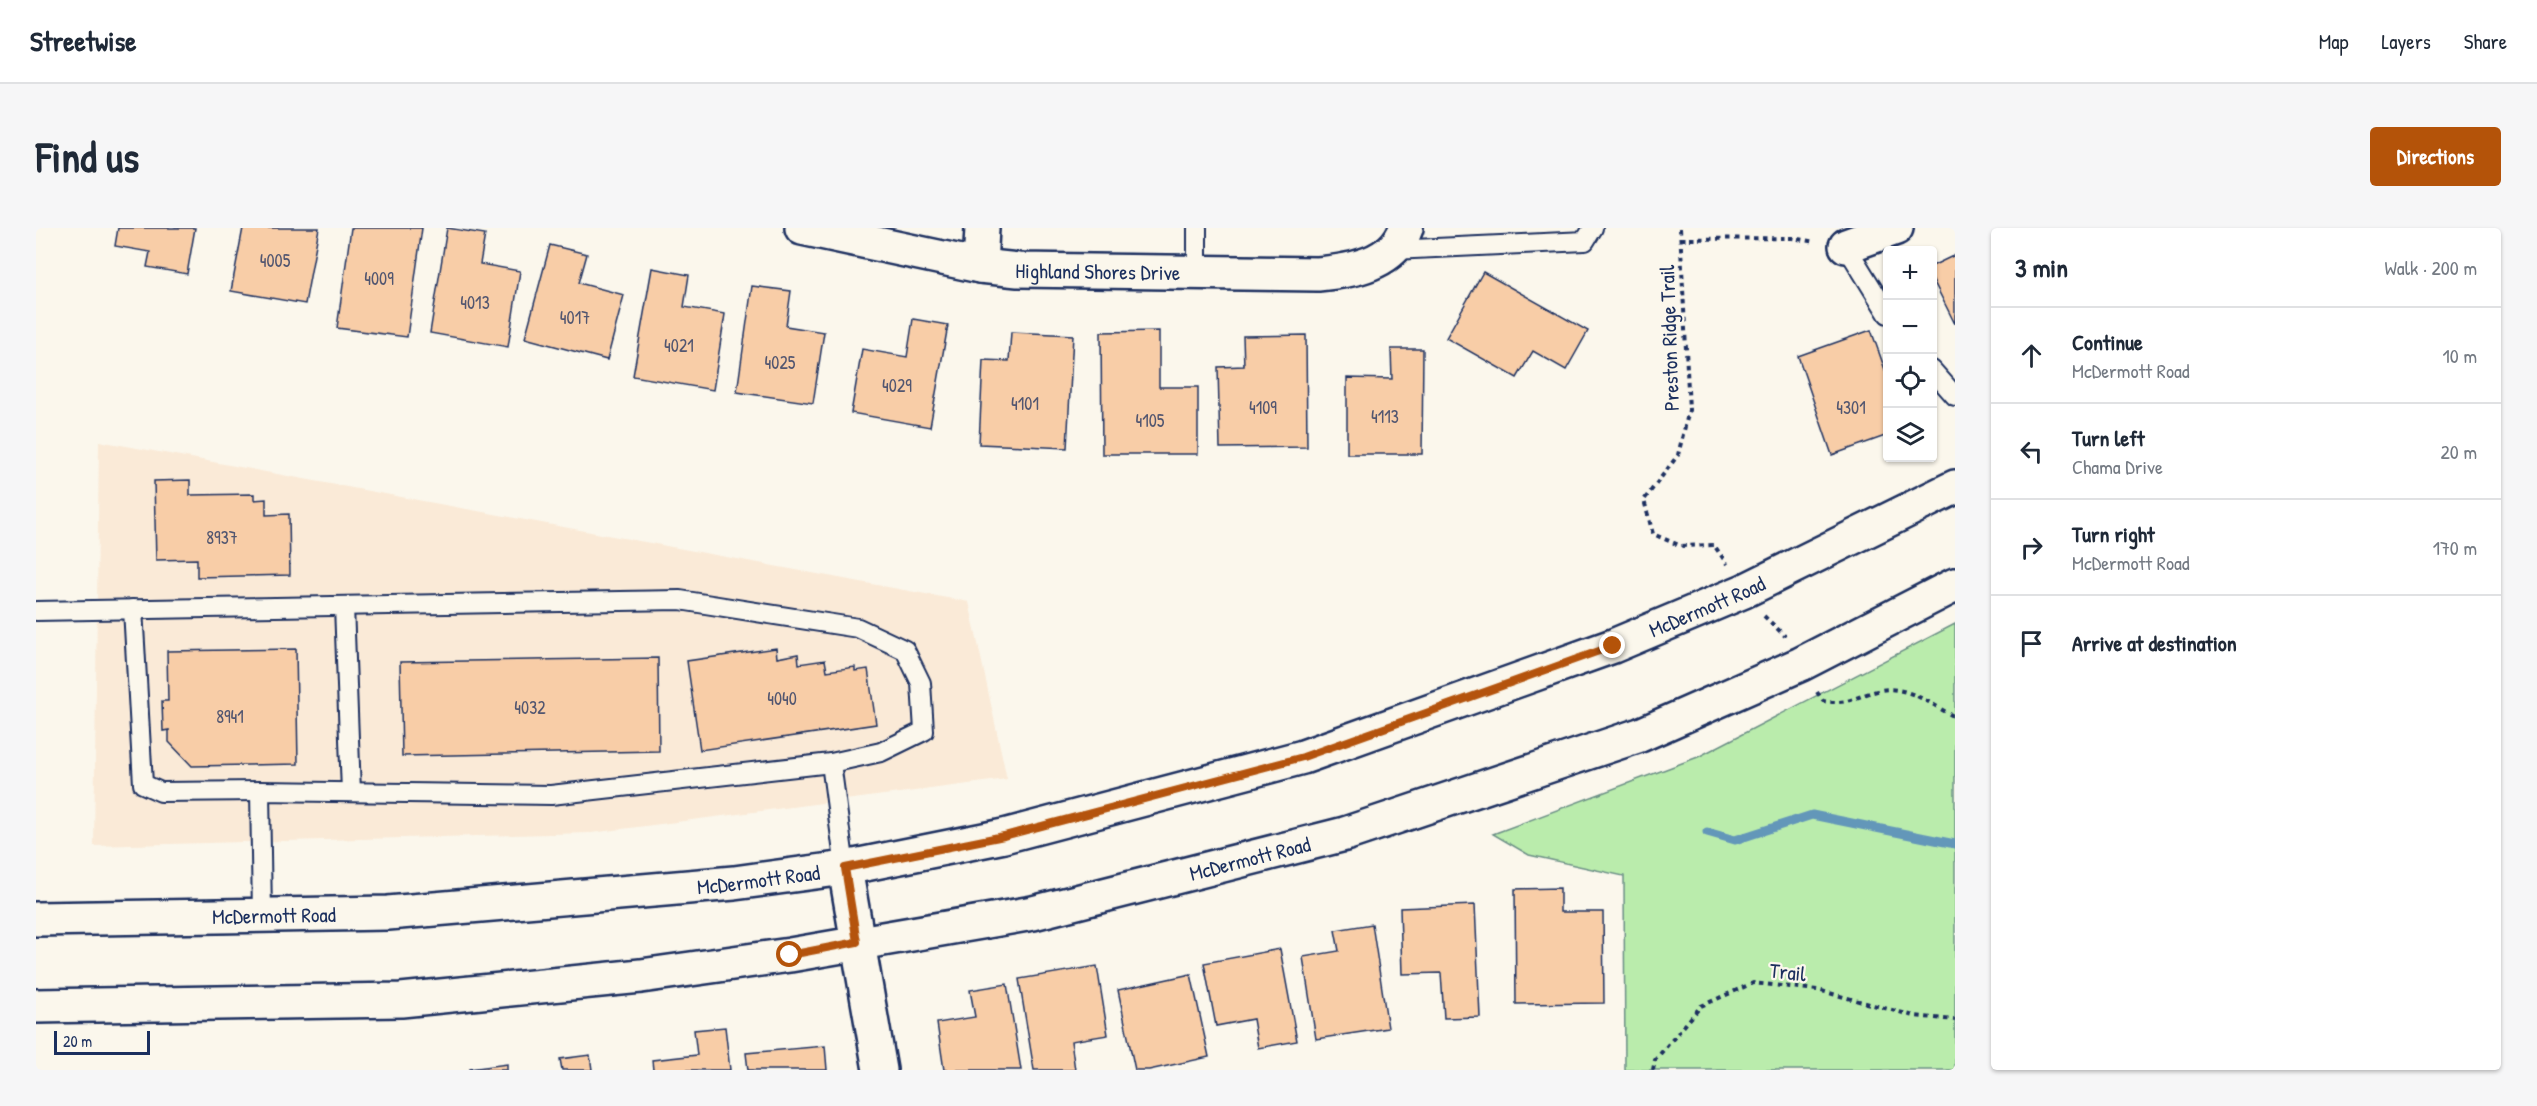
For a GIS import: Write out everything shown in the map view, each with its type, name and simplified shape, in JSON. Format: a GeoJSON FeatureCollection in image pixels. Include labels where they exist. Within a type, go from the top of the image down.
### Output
{"type":"FeatureCollection","features":[{"type":"Feature","properties":{"kind":"main road","name":"Highland Shores Drive"},"geometry":{"type":"LineString","coordinates":[[802,228],[980,266],[1018,270],[1318,274],[1345,271],[1370,264],[1399,239]]}},
{"type":"Feature","properties":{"kind":"main road"},"geometry":{"type":"LineString","coordinates":[[980,266],[982,228]]}},
{"type":"Feature","properties":{"kind":"main road"},"geometry":{"type":"LineString","coordinates":[[1846,246],[1896,228]]}},
{"type":"Feature","properties":{"kind":"main road","name":"McDermott Road"},"geometry":{"type":"LineString","coordinates":[[36,919],[388,913],[734,883],[845,868],[1004,836],[1303,757],[1613,646],[1744,591],[1955,487]]}},
{"type":"Feature","properties":{"kind":"main road","name":"McDermott Road"},"geometry":{"type":"LineString","coordinates":[[36,1006],[401,1000],[641,976],[790,955],[1033,913],[1345,834],[1640,735],[1801,664],[1955,585]]}},
{"type":"Feature","properties":{"kind":"main road"},"geometry":{"type":"LineString","coordinates":[[845,868],[880,1070]]}},
{"type":"Feature","properties":{"kind":"lane"},"geometry":{"type":"LineString","coordinates":[[1197,228],[1197,272]]}},
{"type":"Feature","properties":{"kind":"lane"},"geometry":{"type":"LineString","coordinates":[[1399,239],[1585,241],[1593,228]]}},
{"type":"Feature","properties":{"kind":"lane"},"geometry":{"type":"LineString","coordinates":[[1846,246],[1883,307]]}},
{"type":"Feature","properties":{"kind":"lane"},"geometry":{"type":"LineString","coordinates":[[1937,376],[1955,396]]}},
{"type":"Feature","properties":{"kind":"lane"},"geometry":{"type":"LineString","coordinates":[[36,611],[133,609],[680,600],[858,628],[905,650],[921,683],[924,731],[881,752],[831,763],[551,795],[161,792],[143,784],[133,609]]}},
{"type":"Feature","properties":{"kind":"lane"},"geometry":{"type":"LineString","coordinates":[[344,606],[351,792]]}},
{"type":"Feature","properties":{"kind":"lane"},"geometry":{"type":"LineString","coordinates":[[831,763],[845,868]]}},
{"type":"Feature","properties":{"kind":"lane"},"geometry":{"type":"LineString","coordinates":[[260,791],[262,915]]}},
{"type":"Feature","properties":{"kind":"path","name":"Preston Ridge Trail"},"geometry":{"type":"LineString","coordinates":[[1680,228],[1689,410],[1678,455],[1644,500],[1653,534],[1681,546],[1714,544],[1723,558]]}},
{"type":"Feature","properties":{"kind":"path"},"geometry":{"type":"LineString","coordinates":[[1681,239],[1792,238],[1846,246]]}},
{"type":"Feature","properties":{"kind":"path"},"geometry":{"type":"LineString","coordinates":[[1760,613],[1785,635]]}},
{"type":"Feature","properties":{"kind":"path"},"geometry":{"type":"LineString","coordinates":[[1816,690],[1823,701],[1842,704],[1879,690],[1905,690],[1955,717]]}},
{"type":"Feature","properties":{"kind":"path","name":"Trail"},"geometry":{"type":"LineString","coordinates":[[1653,1070],[1655,1059],[1701,1006],[1754,983],[1818,990],[1914,1016],[1955,1020]]}},
{"type":"Feature","properties":{"kind":"shaded area"},"geometry":{"type":"Polygon","coordinates":[[[99,441],[969,602],[1007,779],[591,833],[94,846],[99,441]]]}},
{"type":"Feature","properties":{"kind":"green space"},"geometry":{"type":"Polygon","coordinates":[[[1955,624],[1955,1070],[1625,1070],[1624,876],[1529,855],[1493,834],[1698,757],[1955,624]]]}},
{"type":"Feature","properties":{"kind":"building"},"geometry":{"type":"Polygon","coordinates":[[[118,228],[195,228],[187,274],[147,267],[150,252],[115,246],[118,228]]]}},
{"type":"Feature","properties":{"kind":"building"},"geometry":{"type":"Polygon","coordinates":[[[243,228],[319,228],[305,304],[231,291],[243,228]]]}},
{"type":"Feature","properties":{"kind":"building"},"geometry":{"type":"Polygon","coordinates":[[[351,228],[422,228],[407,337],[337,328],[351,228]]]}},
{"type":"Feature","properties":{"kind":"building"},"geometry":{"type":"Polygon","coordinates":[[[447,228],[485,234],[480,264],[520,271],[508,347],[430,333],[447,228]]]}},
{"type":"Feature","properties":{"kind":"building"},"geometry":{"type":"Polygon","coordinates":[[[550,245],[587,254],[579,283],[624,295],[607,360],[525,338],[550,245]]]}},
{"type":"Feature","properties":{"kind":"building"},"geometry":{"type":"Polygon","coordinates":[[[1955,255],[1955,324],[1937,288],[1937,264],[1955,255]]]}},
{"type":"Feature","properties":{"kind":"building"},"geometry":{"type":"Polygon","coordinates":[[[652,268],[689,275],[684,307],[725,314],[713,390],[633,376],[652,268]]]}},
{"type":"Feature","properties":{"kind":"building"},"geometry":{"type":"Polygon","coordinates":[[[1483,272],[1588,331],[1566,370],[1533,351],[1517,378],[1446,338],[1483,272]]]}},
{"type":"Feature","properties":{"kind":"building"},"geometry":{"type":"Polygon","coordinates":[[[752,286],[791,291],[786,326],[824,332],[813,403],[737,392],[752,286]]]}},
{"type":"Feature","properties":{"kind":"building"},"geometry":{"type":"Polygon","coordinates":[[[913,319],[948,325],[930,427],[851,413],[862,349],[907,357],[913,319]]]}},
{"type":"Feature","properties":{"kind":"building"},"geometry":{"type":"Polygon","coordinates":[[[1871,330],[1883,364],[1883,437],[1832,455],[1798,356],[1871,330]]]}},
{"type":"Feature","properties":{"kind":"building"},"geometry":{"type":"Polygon","coordinates":[[[1159,331],[1159,387],[1198,387],[1198,454],[1102,454],[1101,332],[1159,331]]]}},
{"type":"Feature","properties":{"kind":"building"},"geometry":{"type":"Polygon","coordinates":[[[1011,332],[1073,335],[1067,448],[979,444],[983,360],[1009,361],[1011,332]]]}},
{"type":"Feature","properties":{"kind":"building"},"geometry":{"type":"Polygon","coordinates":[[[1306,335],[1307,447],[1220,448],[1218,367],[1244,366],[1243,336],[1306,335]]]}},
{"type":"Feature","properties":{"kind":"building"},"geometry":{"type":"Polygon","coordinates":[[[1391,349],[1423,349],[1422,454],[1347,454],[1347,378],[1392,379],[1391,349]]]}},
{"type":"Feature","properties":{"kind":"building"},"geometry":{"type":"Polygon","coordinates":[[[190,480],[190,495],[254,494],[254,500],[266,499],[266,515],[289,514],[290,575],[197,577],[197,559],[156,560],[154,481],[190,480]]]}},
{"type":"Feature","properties":{"kind":"building"},"geometry":{"type":"Polygon","coordinates":[[[776,648],[777,658],[798,654],[799,664],[825,660],[827,671],[855,667],[855,671],[868,669],[876,724],[700,750],[687,661],[776,648]]]}},
{"type":"Feature","properties":{"kind":"building"},"geometry":{"type":"Polygon","coordinates":[[[296,649],[298,764],[192,766],[169,742],[169,730],[163,731],[162,701],[168,701],[167,651],[296,649]]]}},
{"type":"Feature","properties":{"kind":"building"},"geometry":{"type":"Polygon","coordinates":[[[658,658],[659,751],[402,756],[400,662],[658,658]]]}},
{"type":"Feature","properties":{"kind":"building"},"geometry":{"type":"Polygon","coordinates":[[[1560,888],[1560,912],[1603,912],[1604,1003],[1516,1004],[1515,889],[1560,888]]]}},
{"type":"Feature","properties":{"kind":"building"},"geometry":{"type":"Polygon","coordinates":[[[1475,905],[1480,1017],[1444,1018],[1441,973],[1402,974],[1400,908],[1475,905]]]}},
{"type":"Feature","properties":{"kind":"building"},"geometry":{"type":"Polygon","coordinates":[[[1372,924],[1388,1028],[1316,1039],[1303,957],[1339,951],[1335,930],[1372,924]]]}},
{"type":"Feature","properties":{"kind":"building"},"geometry":{"type":"Polygon","coordinates":[[[1280,949],[1297,1041],[1258,1048],[1253,1019],[1216,1026],[1204,963],[1280,949]]]}},
{"type":"Feature","properties":{"kind":"building"},"geometry":{"type":"Polygon","coordinates":[[[1097,966],[1108,1035],[1071,1041],[1075,1070],[1034,1070],[1019,979],[1097,966]]]}},
{"type":"Feature","properties":{"kind":"building"},"geometry":{"type":"Polygon","coordinates":[[[1191,974],[1209,1057],[1149,1070],[1135,1070],[1118,990],[1191,974]]]}},
{"type":"Feature","properties":{"kind":"building"},"geometry":{"type":"Polygon","coordinates":[[[1007,984],[1021,1070],[944,1070],[937,1023],[975,1017],[970,990],[1007,984]]]}},
{"type":"Feature","properties":{"kind":"building"},"geometry":{"type":"Polygon","coordinates":[[[725,1027],[730,1070],[653,1070],[652,1060],[697,1055],[694,1030],[725,1027]]]}},
{"type":"Feature","properties":{"kind":"building"},"geometry":{"type":"Polygon","coordinates":[[[825,1046],[827,1070],[748,1070],[746,1053],[825,1046]]]}},
{"type":"Feature","properties":{"kind":"building"},"geometry":{"type":"Polygon","coordinates":[[[590,1055],[592,1070],[562,1070],[560,1059],[590,1055]]]}},
{"type":"Feature","properties":{"kind":"building"},"geometry":{"type":"Polygon","coordinates":[[[507,1064],[507,1070],[470,1070],[470,1069],[507,1064]]]}},
{"type":"Feature","properties":{"kind":"waterway"},"geometry":{"type":"LineString","coordinates":[[1707,832],[1735,840],[1812,815],[1955,844]]}},
{"type":"Feature","properties":{"kind":"route"},"geometry":{"type":"LineString","coordinates":[[790,955],[857,942],[845,868],[1004,836],[1303,757],[1613,646]]}}]}
